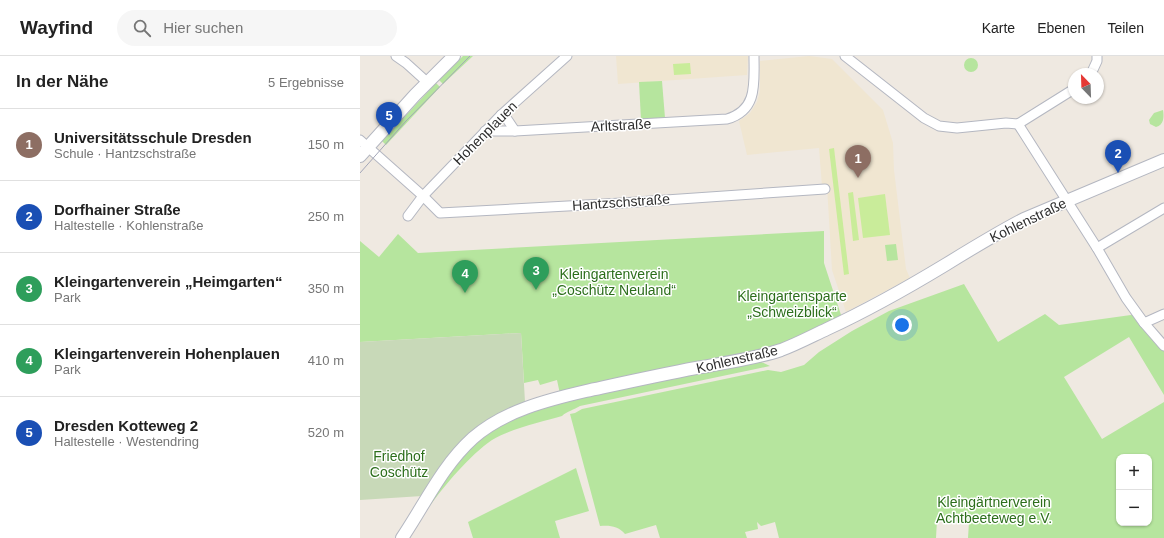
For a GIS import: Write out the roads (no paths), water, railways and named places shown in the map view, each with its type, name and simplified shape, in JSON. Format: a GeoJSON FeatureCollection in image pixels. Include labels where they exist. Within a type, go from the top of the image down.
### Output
{"type":"FeatureCollection","features":[{"type":"Feature","properties":{"kind":"street"},"geometry":{"type":"LineString","coordinates":[[396,56],[427,82]]}},
{"type":"Feature","properties":{"kind":"street"},"geometry":{"type":"LineString","coordinates":[[363,147],[454,56]]}},
{"type":"Feature","properties":{"kind":"street","name":"Hohenplauen"},"geometry":{"type":"LineString","coordinates":[[408,216],[423,196],[485,131],[567,56]]}},
{"type":"Feature","properties":{"kind":"street","name":"Arltstraße"},"geometry":{"type":"LineString","coordinates":[[485,131],[515,131],[727,119],[740,114],[751,99],[754,90],[754,56]]}},
{"type":"Feature","properties":{"kind":"street"},"geometry":{"type":"LineString","coordinates":[[845,56],[924,118],[939,126],[957,128],[1006,123],[1018,124],[1068,93]]}},
{"type":"Feature","properties":{"kind":"street"},"geometry":{"type":"LineString","coordinates":[[1094,68],[1097,61],[1097,56]]}},
{"type":"Feature","properties":{"kind":"street"},"geometry":{"type":"LineString","coordinates":[[501,115],[507,119],[515,131]]}},
{"type":"Feature","properties":{"kind":"street"},"geometry":{"type":"LineString","coordinates":[[1018,124],[1126,298],[1144,323],[1164,346]]}},
{"type":"Feature","properties":{"kind":"street","name":"Hantzschstraße"},"geometry":{"type":"LineString","coordinates":[[363,147],[423,196],[440,213],[622,203],[825,189]]}},
{"type":"Feature","properties":{"kind":"street","name":"Kohlenstraße"},"geometry":{"type":"LineString","coordinates":[[402,538],[441,475],[456,455],[474,438],[503,418],[561,397],[649,377],[762,356],[781,350],[846,320],[930,274],[1005,229],[1039,212],[1164,160]]}},
{"type":"Feature","properties":{"kind":"street"},"geometry":{"type":"LineString","coordinates":[[1096,248],[1164,208]]}},
{"type":"Feature","properties":{"kind":"street"},"geometry":{"type":"LineString","coordinates":[[1144,323],[1164,314]]}},
{"type":"Feature","properties":{"kind":"tram line"},"geometry":{"type":"LineString","coordinates":[[360,173],[406,121],[470,56]]}},
{"type":"Feature","properties":{"kind":"place","name":"Dresden Kotteweg 2"},"geometry":{"type":"Point","coordinates":[389,135]}},
{"type":"Feature","properties":{"kind":"place","name":"Dorfhainer Straße"},"geometry":{"type":"Point","coordinates":[1118,173]}},
{"type":"Feature","properties":{"kind":"place","name":"Universitätsschule Dresden"},"geometry":{"type":"Point","coordinates":[858,178]}},
{"type":"Feature","properties":{"kind":"place","name":"Kleingartenverein „Heimgarten“"},"geometry":{"type":"Point","coordinates":[536,290]}},
{"type":"Feature","properties":{"kind":"place","name":"Kleingartenverein Hohenplauen"},"geometry":{"type":"Point","coordinates":[465,293]}},
{"type":"Feature","properties":{"kind":"park label","name":"Kleingartenverein „Coschütz Neuland“"},"geometry":{"type":"Point","coordinates":[614,282]}},
{"type":"Feature","properties":{"kind":"park label","name":"Kleingartensparte „Schweizblick“"},"geometry":{"type":"Point","coordinates":[792,304]}},
{"type":"Feature","properties":{"kind":"park label","name":"Friedhof Coschütz"},"geometry":{"type":"Point","coordinates":[399,464]}},
{"type":"Feature","properties":{"kind":"park label","name":"Kleingärtnerverein Achtbeeteweg e.V."},"geometry":{"type":"Point","coordinates":[994,510]}}]}
